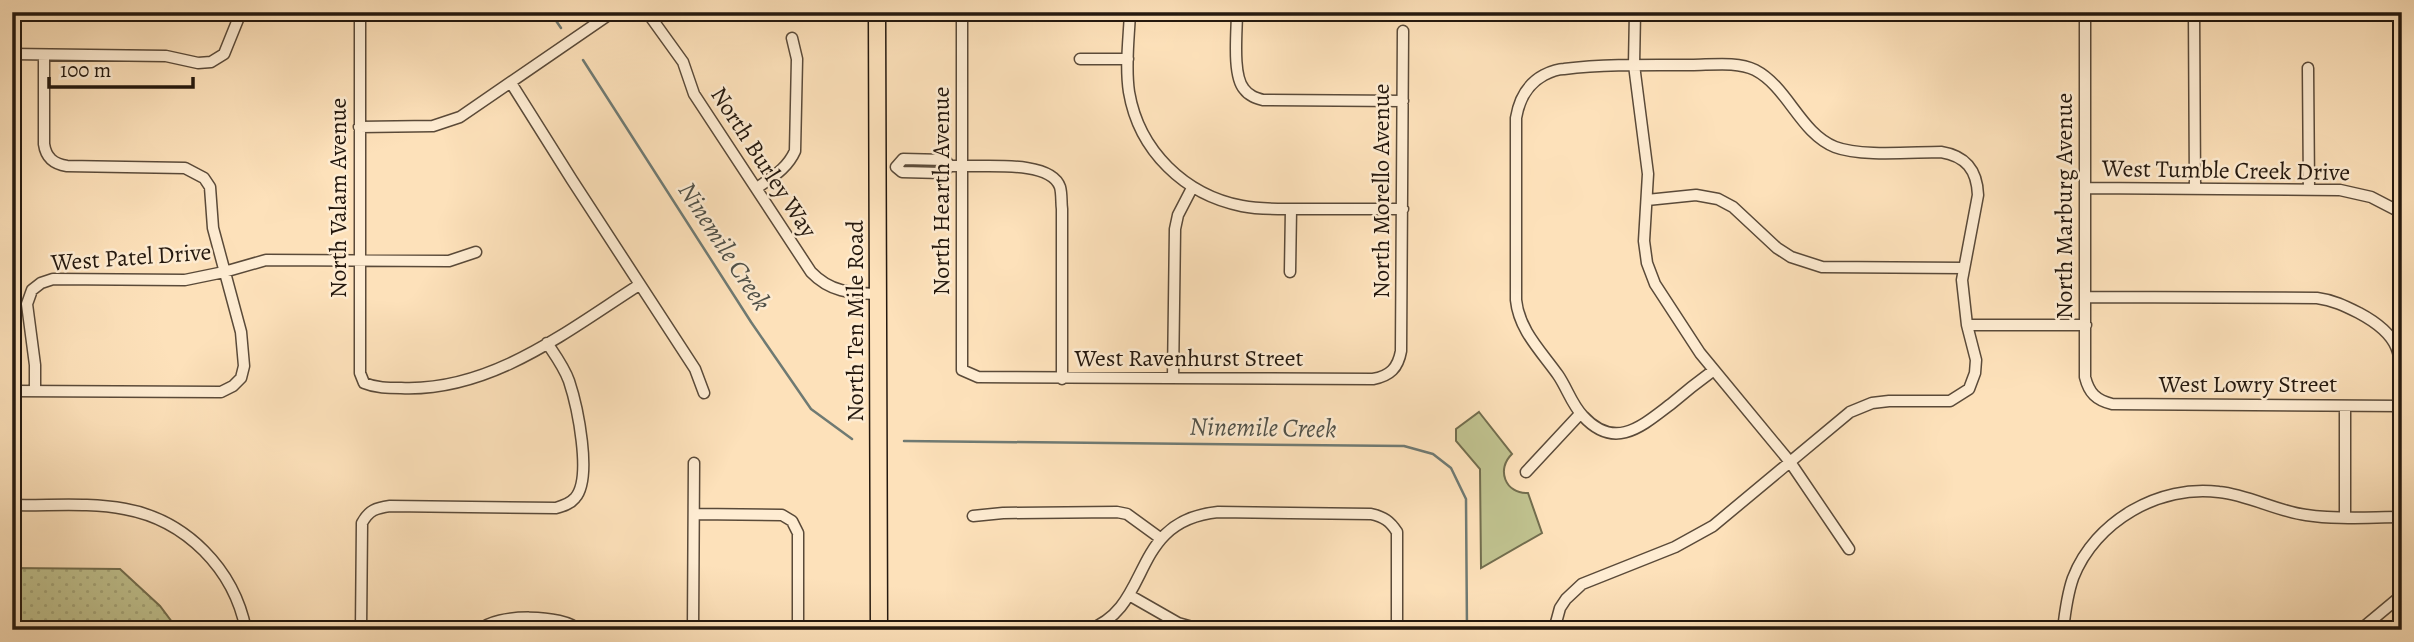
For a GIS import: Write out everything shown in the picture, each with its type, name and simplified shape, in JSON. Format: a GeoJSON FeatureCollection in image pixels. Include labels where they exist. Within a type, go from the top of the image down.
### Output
{"type":"FeatureCollection","features":[{"type":"Feature","properties":{"kind":"main road","name":"North Ten Mile Road"},"geometry":{"type":"LineString","coordinates":[[877,12],[879,630]]}},
{"type":"Feature","properties":{"kind":"street"},"geometry":{"type":"LineString","coordinates":[[12,54],[166,55],[198,63],[211,62],[224,54],[241,12]]}},
{"type":"Feature","properties":{"kind":"street","name":"North Valam Avenue"},"geometry":{"type":"LineString","coordinates":[[360,12],[358,261],[360,373],[364,383],[373,387],[439,386],[487,373],[528,355],[547,343]]}},
{"type":"Feature","properties":{"kind":"street"},"geometry":{"type":"LineString","coordinates":[[359,127],[419,127],[446,122],[471,110],[613,12]]}},
{"type":"Feature","properties":{"kind":"street","name":"North Burley Way"},"geometry":{"type":"LineString","coordinates":[[647,12],[683,62],[694,94],[811,272],[821,283],[834,289],[848,293],[877,294]]}},
{"type":"Feature","properties":{"kind":"street","name":"North Hearth Avenue"},"geometry":{"type":"LineString","coordinates":[[962,12],[962,370]]}},
{"type":"Feature","properties":{"kind":"street"},"geometry":{"type":"LineString","coordinates":[[1130,12],[1130,93],[1139,125],[1163,162],[1192,188],[1243,207],[1403,209]]}},
{"type":"Feature","properties":{"kind":"street"},"geometry":{"type":"LineString","coordinates":[[1237,12],[1237,73],[1244,90],[1252,96],[1263,100],[1403,101]]}},
{"type":"Feature","properties":{"kind":"street"},"geometry":{"type":"LineString","coordinates":[[1635,12],[1634,65],[1648,174],[1644,242],[1650,274],[1665,303],[1714,370],[1790,462],[1849,549]]}},
{"type":"Feature","properties":{"kind":"street","name":"North Marburg Avenue"},"geometry":{"type":"LineString","coordinates":[[2085,12],[2085,377],[2088,388],[2095,397]]}},
{"type":"Feature","properties":{"kind":"street"},"geometry":{"type":"LineString","coordinates":[[2194,12],[2195,189]]}},
{"type":"Feature","properties":{"kind":"street","name":"North Morello Avenue"},"geometry":{"type":"LineString","coordinates":[[1401,351],[1403,31]]}},
{"type":"Feature","properties":{"kind":"street"},"geometry":{"type":"LineString","coordinates":[[757,188],[782,170],[795,151],[797,59],[792,38]]}},
{"type":"Feature","properties":{"kind":"street"},"geometry":{"type":"LineString","coordinates":[[12,391],[221,392],[241,378],[244,366],[241,332],[213,228],[209,187],[204,178],[186,168],[67,166],[51,160],[44,144],[44,55]]}},
{"type":"Feature","properties":{"kind":"street"},"geometry":{"type":"LineString","coordinates":[[1080,59],[1128,59]]}},
{"type":"Feature","properties":{"kind":"street"},"geometry":{"type":"LineString","coordinates":[[1554,630],[1556,619],[1566,599],[1582,584],[1695,537],[1731,512],[1850,412],[1889,401],[1950,401],[1961,397],[1969,389],[1976,360],[1962,291],[1978,195],[1973,170],[1954,154],[1857,152],[1836,147],[1814,133],[1772,83],[1754,70],[1735,65],[1634,65],[1560,69],[1545,74],[1536,80],[1522,97],[1516,118],[1517,311],[1525,331],[1559,377],[1580,414],[1599,430],[1610,433],[1623,433],[1644,425],[1714,370]]}},
{"type":"Feature","properties":{"kind":"street"},"geometry":{"type":"LineString","coordinates":[[2308,68],[2309,190]]}},
{"type":"Feature","properties":{"kind":"street"},"geometry":{"type":"LineString","coordinates":[[511,83],[695,369],[704,393]]}},
{"type":"Feature","properties":{"kind":"street"},"geometry":{"type":"LineString","coordinates":[[877,167],[896,167],[902,172],[942,173],[950,166],[1038,169],[1052,174],[1059,186],[1062,209],[1062,379]]}},
{"type":"Feature","properties":{"kind":"street"},"geometry":{"type":"LineString","coordinates":[[1173,378],[1175,229],[1178,215],[1192,188]]}},
{"type":"Feature","properties":{"kind":"street","name":"West Tumble Creek Drive"},"geometry":{"type":"LineString","coordinates":[[2087,188],[2355,192],[2402,213]]}},
{"type":"Feature","properties":{"kind":"street"},"geometry":{"type":"LineString","coordinates":[[1647,200],[1696,195],[1718,198],[1733,207],[1777,248],[1791,257],[1822,267],[1964,268]]}},
{"type":"Feature","properties":{"kind":"street"},"geometry":{"type":"LineString","coordinates":[[1290,209],[1290,272]]}},
{"type":"Feature","properties":{"kind":"street","name":"West Patel Drive"},"geometry":{"type":"LineString","coordinates":[[35,391],[27,304],[33,290],[52,279],[185,280],[266,260],[449,261],[476,252]]}},
{"type":"Feature","properties":{"kind":"street"},"geometry":{"type":"LineString","coordinates":[[361,630],[362,523],[367,513],[377,508],[556,508],[574,499],[582,480],[580,424],[569,380],[547,343],[639,285]]}},
{"type":"Feature","properties":{"kind":"street"},"geometry":{"type":"LineString","coordinates":[[2087,297],[2317,298],[2339,303],[2381,326],[2395,344],[2401,365],[2402,406]]}},
{"type":"Feature","properties":{"kind":"street"},"geometry":{"type":"LineString","coordinates":[[1967,325],[2086,324]]}},
{"type":"Feature","properties":{"kind":"street","name":"West Ravenhurst Street"},"geometry":{"type":"LineString","coordinates":[[962,370],[978,377],[1062,379],[1373,379],[1384,377],[1393,371],[1399,362],[1401,351]]}},
{"type":"Feature","properties":{"kind":"street","name":"West Lowry Street"},"geometry":{"type":"LineString","coordinates":[[2095,397],[2112,404],[2402,406]]}},
{"type":"Feature","properties":{"kind":"street"},"geometry":{"type":"LineString","coordinates":[[2345,406],[2345,517]]}},
{"type":"Feature","properties":{"kind":"street"},"geometry":{"type":"LineString","coordinates":[[1526,472],[1580,414]]}},
{"type":"Feature","properties":{"kind":"street"},"geometry":{"type":"LineString","coordinates":[[694,463],[694,630]]}},
{"type":"Feature","properties":{"kind":"street"},"geometry":{"type":"LineString","coordinates":[[2063,630],[2065,605],[2081,562],[2103,533],[2150,501],[2182,492],[2217,491],[2248,497],[2284,511],[2308,516],[2402,517]]}},
{"type":"Feature","properties":{"kind":"street"},"geometry":{"type":"LineString","coordinates":[[12,505],[111,507],[137,512],[169,524],[205,551],[225,576],[238,601],[246,630]]}},
{"type":"Feature","properties":{"kind":"street"},"geometry":{"type":"LineString","coordinates":[[973,516],[1003,513],[1117,512],[1127,514],[1160,538]]}},
{"type":"Feature","properties":{"kind":"street"},"geometry":{"type":"LineString","coordinates":[[1088,630],[1113,615],[1129,595],[1152,548],[1160,538],[1186,520],[1207,513],[1382,516],[1397,532],[1397,630]]}},
{"type":"Feature","properties":{"kind":"street"},"geometry":{"type":"LineString","coordinates":[[694,514],[782,515],[792,521],[798,533],[798,630]]}},
{"type":"Feature","properties":{"kind":"street"},"geometry":{"type":"LineString","coordinates":[[1129,595],[1178,623],[1203,630]]}},
{"type":"Feature","properties":{"kind":"street"},"geometry":{"type":"LineString","coordinates":[[2360,630],[2402,596]]}},
{"type":"Feature","properties":{"kind":"street"},"geometry":{"type":"LineString","coordinates":[[480,630],[491,621],[504,618],[558,620],[569,622],[579,629]]}},
{"type":"Feature","properties":{"kind":"green space"},"geometry":{"type":"Polygon","coordinates":[[[1479,412],[1512,454],[1505,467],[1505,480],[1514,489],[1528,493],[1542,533],[1481,568],[1480,469],[1456,441],[1456,429],[1479,412]]]}},
{"type":"Feature","properties":{"kind":"green space"},"geometry":{"type":"Polygon","coordinates":[[[12,568],[120,569],[160,606],[178,630],[12,630],[12,568]]]}},
{"type":"Feature","properties":{"kind":"waterway","name":"Ninemile Creek"},"geometry":{"type":"LineString","coordinates":[[550,12],[561,28]]}},
{"type":"Feature","properties":{"kind":"waterway","name":"Ninemile Creek"},"geometry":{"type":"LineString","coordinates":[[583,60],[751,322],[811,409],[852,439]]}},
{"type":"Feature","properties":{"kind":"waterway","name":"Ninemile Creek"},"geometry":{"type":"LineString","coordinates":[[904,441],[1404,446],[1433,454],[1451,468],[1466,499],[1467,630]]}}]}
